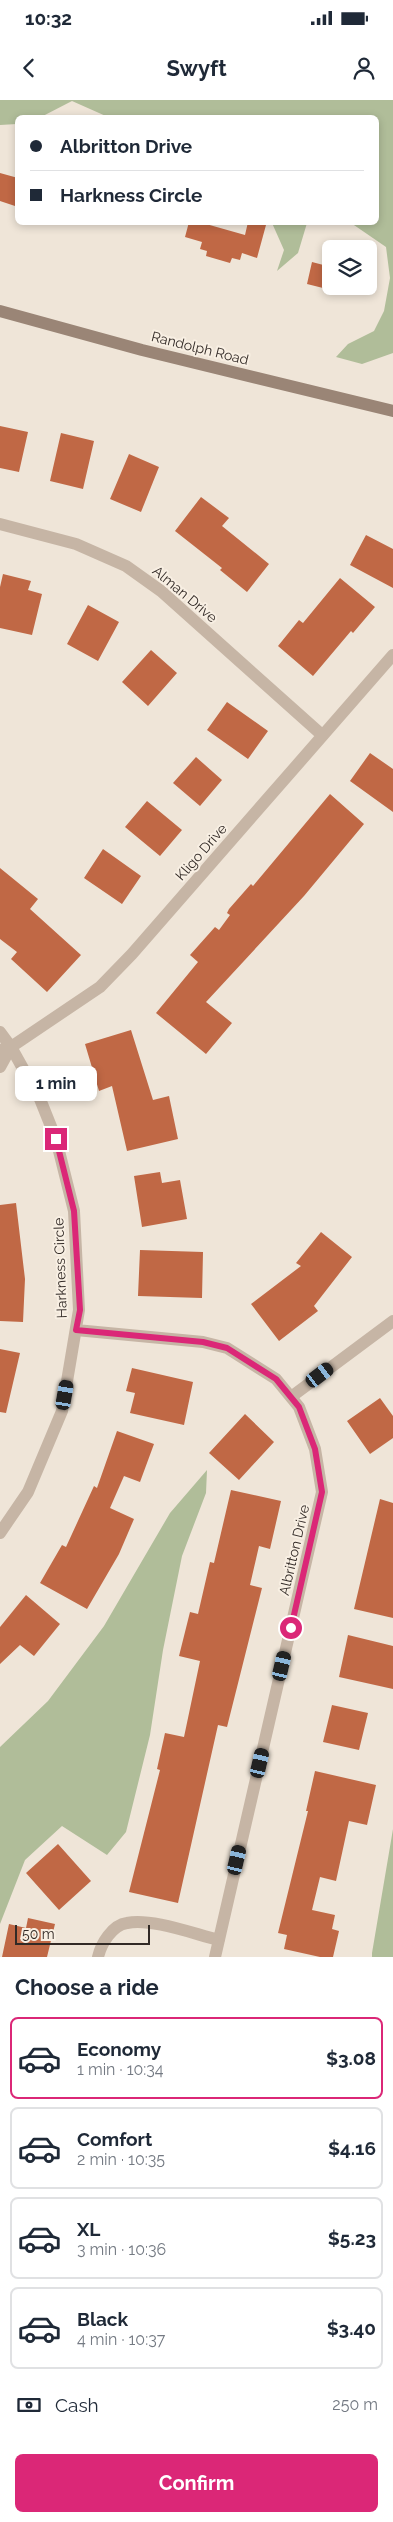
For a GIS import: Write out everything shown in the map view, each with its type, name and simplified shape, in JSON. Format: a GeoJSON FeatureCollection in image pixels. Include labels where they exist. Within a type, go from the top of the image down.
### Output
{"type":"FeatureCollection","features":[{"type":"Feature","properties":{"kind":"street","name":"Randolph Road"},"geometry":{"type":"LineString","coordinates":[[0,311],[142,350],[393,411]]}},
{"type":"Feature","properties":{"kind":"street","name":"Alman Drive"},"geometry":{"type":"LineString","coordinates":[[0,524],[76,544],[126,566],[161,591],[322,735]]}},
{"type":"Feature","properties":{"kind":"street","name":"Kligo Drive"},"geometry":{"type":"LineString","coordinates":[[0,1067],[6,1048],[100,987],[132,954],[393,655]]}},
{"type":"Feature","properties":{"kind":"street","name":"Harkness Circle"},"geometry":{"type":"LineString","coordinates":[[0,1032],[6,1048],[40,1099],[56,1139],[74,1211],[80,1310],[62,1411],[28,1492],[0,1533]]}},
{"type":"Feature","properties":{"kind":"street"},"geometry":{"type":"LineString","coordinates":[[291,1397],[393,1320]]}},
{"type":"Feature","properties":{"kind":"street","name":"Albritton Drive"},"geometry":{"type":"LineString","coordinates":[[76,1330],[203,1342],[227,1348],[276,1379],[299,1407],[315,1449],[322,1492],[215,1957]]}},
{"type":"Feature","properties":{"kind":"street"},"geometry":{"type":"LineString","coordinates":[[98,1957],[111,1932],[125,1923],[152,1924],[219,1940]]}},
{"type":"Feature","properties":{"kind":"green space"},"geometry":{"type":"Polygon","coordinates":[[[0,100],[393,100],[393,353],[362,364],[336,357],[348,344],[374,331],[384,311],[390,278],[386,247],[354,225],[379,225],[379,115],[104,115],[72,101],[45,115],[15,115],[15,124],[0,125],[0,100]]]}},
{"type":"Feature","properties":{"kind":"green space"},"geometry":{"type":"Polygon","coordinates":[[[273,225],[306,225],[298,253],[277,271],[284,250],[273,225]]]}},
{"type":"Feature","properties":{"kind":"green space"},"geometry":{"type":"Polygon","coordinates":[[[207,1470],[206,1493],[182,1556],[163,1650],[150,1735],[126,1832],[107,1855],[62,1826],[25,1860],[0,1924],[0,1747],[48,1701],[104,1626],[170,1513],[207,1470]]]}},
{"type":"Feature","properties":{"kind":"green space"},"geometry":{"type":"Polygon","coordinates":[[[393,1829],[393,1957],[372,1957],[372,1953],[393,1829]]]}},
{"type":"Feature","properties":{"kind":"building"},"geometry":{"type":"Polygon","coordinates":[[[0,173],[15,177],[15,206],[0,201],[0,173]]]}},
{"type":"Feature","properties":{"kind":"building"},"geometry":{"type":"Polygon","coordinates":[[[188,225],[210,225],[245,235],[247,225],[266,225],[257,258],[242,253],[240,260],[232,258],[230,263],[206,256],[207,251],[200,249],[202,242],[185,237],[188,225]]]}},
{"type":"Feature","properties":{"kind":"building"},"geometry":{"type":"Polygon","coordinates":[[[312,262],[322,265],[322,288],[307,284],[312,262]]]}},
{"type":"Feature","properties":{"kind":"building"},"geometry":{"type":"Polygon","coordinates":[[[0,426],[28,432],[19,472],[0,468],[0,426]]]}},
{"type":"Feature","properties":{"kind":"building"},"geometry":{"type":"Polygon","coordinates":[[[61,433],[94,441],[83,489],[50,481],[61,433]]]}},
{"type":"Feature","properties":{"kind":"building"},"geometry":{"type":"Polygon","coordinates":[[[129,454],[159,467],[141,512],[110,499],[129,454]]]}},
{"type":"Feature","properties":{"kind":"building"},"geometry":{"type":"Polygon","coordinates":[[[201,497],[229,518],[222,526],[269,564],[247,592],[220,570],[222,568],[175,531],[201,497]]]}},
{"type":"Feature","properties":{"kind":"building"},"geometry":{"type":"Polygon","coordinates":[[[366,535],[393,549],[393,588],[350,565],[366,535]]]}},
{"type":"Feature","properties":{"kind":"building"},"geometry":{"type":"Polygon","coordinates":[[[3,574],[31,581],[28,590],[42,594],[32,635],[0,628],[0,587],[3,574]]]}},
{"type":"Feature","properties":{"kind":"building"},"geometry":{"type":"Polygon","coordinates":[[[340,578],[375,607],[353,633],[351,631],[313,676],[278,646],[299,620],[303,623],[340,578]]]}},
{"type":"Feature","properties":{"kind":"building"},"geometry":{"type":"Polygon","coordinates":[[[88,605],[119,622],[98,661],[67,644],[88,605]]]}},
{"type":"Feature","properties":{"kind":"building"},"geometry":{"type":"Polygon","coordinates":[[[151,650],[177,673],[148,706],[122,682],[151,650]]]}},
{"type":"Feature","properties":{"kind":"building"},"geometry":{"type":"Polygon","coordinates":[[[227,702],[268,731],[248,759],[207,730],[227,702]]]}},
{"type":"Feature","properties":{"kind":"building"},"geometry":{"type":"Polygon","coordinates":[[[370,753],[393,769],[393,812],[350,781],[370,753]]]}},
{"type":"Feature","properties":{"kind":"building"},"geometry":{"type":"Polygon","coordinates":[[[196,757],[222,780],[200,806],[173,783],[196,757]]]}},
{"type":"Feature","properties":{"kind":"building"},"geometry":{"type":"Polygon","coordinates":[[[330,794],[364,824],[304,896],[206,1002],[232,1023],[206,1054],[156,1013],[198,962],[190,955],[215,927],[219,930],[230,915],[227,913],[229,909],[251,884],[253,886],[330,794]]]}},
{"type":"Feature","properties":{"kind":"building"},"geometry":{"type":"Polygon","coordinates":[[[147,801],[182,830],[160,856],[125,827],[147,801]]]}},
{"type":"Feature","properties":{"kind":"building"},"geometry":{"type":"Polygon","coordinates":[[[103,849],[141,876],[122,904],[84,878],[103,849]]]}},
{"type":"Feature","properties":{"kind":"building"},"geometry":{"type":"Polygon","coordinates":[[[0,868],[38,899],[30,909],[81,955],[47,992],[11,959],[17,952],[0,939],[0,868]]]}},
{"type":"Feature","properties":{"kind":"building"},"geometry":{"type":"Polygon","coordinates":[[[131,1030],[153,1100],[169,1096],[178,1139],[127,1151],[112,1086],[99,1091],[85,1044],[131,1030]]]}},
{"type":"Feature","properties":{"kind":"building"},"geometry":{"type":"Polygon","coordinates":[[[160,1172],[162,1183],[180,1180],[187,1219],[142,1227],[134,1176],[160,1172]]]}},
{"type":"Feature","properties":{"kind":"building"},"geometry":{"type":"Polygon","coordinates":[[[16,1203],[25,1279],[23,1322],[0,1321],[0,1205],[16,1203]]]}},
{"type":"Feature","properties":{"kind":"building"},"geometry":{"type":"Polygon","coordinates":[[[321,1232],[352,1257],[314,1306],[318,1311],[279,1341],[251,1304],[301,1266],[296,1263],[321,1232]]]}},
{"type":"Feature","properties":{"kind":"building"},"geometry":{"type":"Polygon","coordinates":[[[140,1250],[203,1252],[202,1298],[138,1296],[140,1250]]]}},
{"type":"Feature","properties":{"kind":"building"},"geometry":{"type":"Polygon","coordinates":[[[0,1349],[20,1353],[6,1413],[0,1412],[0,1349]]]}},
{"type":"Feature","properties":{"kind":"building"},"geometry":{"type":"Polygon","coordinates":[[[132,1368],[193,1382],[184,1425],[130,1413],[135,1393],[126,1391],[132,1368]]]}},
{"type":"Feature","properties":{"kind":"building"},"geometry":{"type":"Polygon","coordinates":[[[380,1398],[393,1416],[393,1438],[370,1454],[347,1421],[380,1398]]]}},
{"type":"Feature","properties":{"kind":"building"},"geometry":{"type":"Polygon","coordinates":[[[245,1414],[274,1442],[239,1480],[209,1453],[245,1414]]]}},
{"type":"Feature","properties":{"kind":"building"},"geometry":{"type":"Polygon","coordinates":[[[117,1431],[154,1444],[140,1482],[124,1476],[110,1508],[134,1519],[119,1554],[87,1609],[40,1583],[62,1545],[66,1547],[94,1486],[97,1488],[117,1431]]]}},
{"type":"Feature","properties":{"kind":"building"},"geometry":{"type":"Polygon","coordinates":[[[231,1490],[281,1501],[270,1549],[259,1546],[250,1585],[262,1588],[227,1727],[218,1725],[178,1903],[129,1892],[160,1770],[157,1769],[165,1733],[184,1737],[200,1661],[179,1656],[190,1612],[198,1614],[210,1562],[214,1563],[231,1490]]]}},
{"type":"Feature","properties":{"kind":"building"},"geometry":{"type":"Polygon","coordinates":[[[380,1499],[393,1503],[393,1618],[354,1609],[380,1499]]]}},
{"type":"Feature","properties":{"kind":"building"},"geometry":{"type":"Polygon","coordinates":[[[26,1595],[60,1624],[34,1656],[20,1645],[0,1664],[0,1627],[26,1595]]]}},
{"type":"Feature","properties":{"kind":"building"},"geometry":{"type":"Polygon","coordinates":[[[348,1635],[393,1646],[393,1689],[339,1677],[348,1635]]]}},
{"type":"Feature","properties":{"kind":"building"},"geometry":{"type":"Polygon","coordinates":[[[332,1705],[368,1713],[359,1750],[323,1742],[332,1705]]]}},
{"type":"Feature","properties":{"kind":"building"},"geometry":{"type":"Polygon","coordinates":[[[315,1771],[376,1785],[367,1825],[349,1821],[336,1881],[320,1877],[312,1910],[335,1915],[332,1929],[339,1931],[333,1957],[320,1957],[284,1949],[287,1935],[278,1933],[308,1811],[306,1811],[315,1771]]]}},
{"type":"Feature","properties":{"kind":"building"},"geometry":{"type":"Polygon","coordinates":[[[58,1844],[91,1881],[59,1910],[26,1873],[58,1844]]]}},
{"type":"Feature","properties":{"kind":"building"},"geometry":{"type":"Polygon","coordinates":[[[28,1918],[55,1924],[47,1957],[2,1957],[9,1924],[26,1928],[28,1918]]]}},
{"type":"Feature","properties":{"kind":"route"},"geometry":{"type":"LineString","coordinates":[[56,1139],[74,1211],[80,1310],[76,1330],[203,1342],[227,1348],[276,1379],[299,1407],[315,1449],[322,1492],[291,1628]]}}]}
